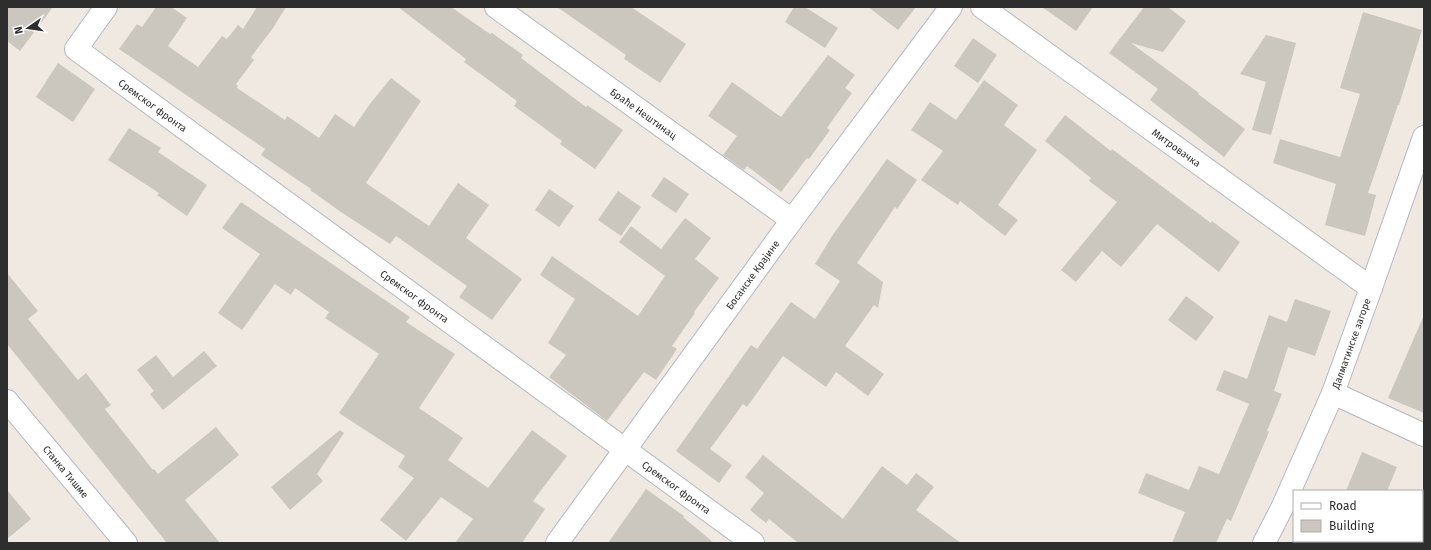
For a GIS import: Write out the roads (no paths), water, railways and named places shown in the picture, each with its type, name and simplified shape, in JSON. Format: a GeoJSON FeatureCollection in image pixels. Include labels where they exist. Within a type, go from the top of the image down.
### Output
{"type":"FeatureCollection","features":[{"type":"Feature","properties":{"kind":"street","name":"Сремског фронта"},"geometry":{"type":"LineString","coordinates":[[106,7],[76,49],[753,543]]}},
{"type":"Feature","properties":{"kind":"street","name":"Браће Нештинац"},"geometry":{"type":"LineString","coordinates":[[496,7],[792,220]]}},
{"type":"Feature","properties":{"kind":"street","name":"Босанске Крајине"},"geometry":{"type":"LineString","coordinates":[[557,543],[792,220],[950,7]]}},
{"type":"Feature","properties":{"kind":"street","name":"Митровачка"},"geometry":{"type":"LineString","coordinates":[[982,7],[1371,288]]}},
{"type":"Feature","properties":{"kind":"street","name":"Далматинске загоре"},"geometry":{"type":"LineString","coordinates":[[1264,543],[1283,506],[1333,393],[1424,137]]}},
{"type":"Feature","properties":{"kind":"street"},"geometry":{"type":"LineString","coordinates":[[1333,393],[1424,435]]}},
{"type":"Feature","properties":{"kind":"street","name":"Станка Тишме"},"geometry":{"type":"LineString","coordinates":[[8,404],[126,543]]}}]}
